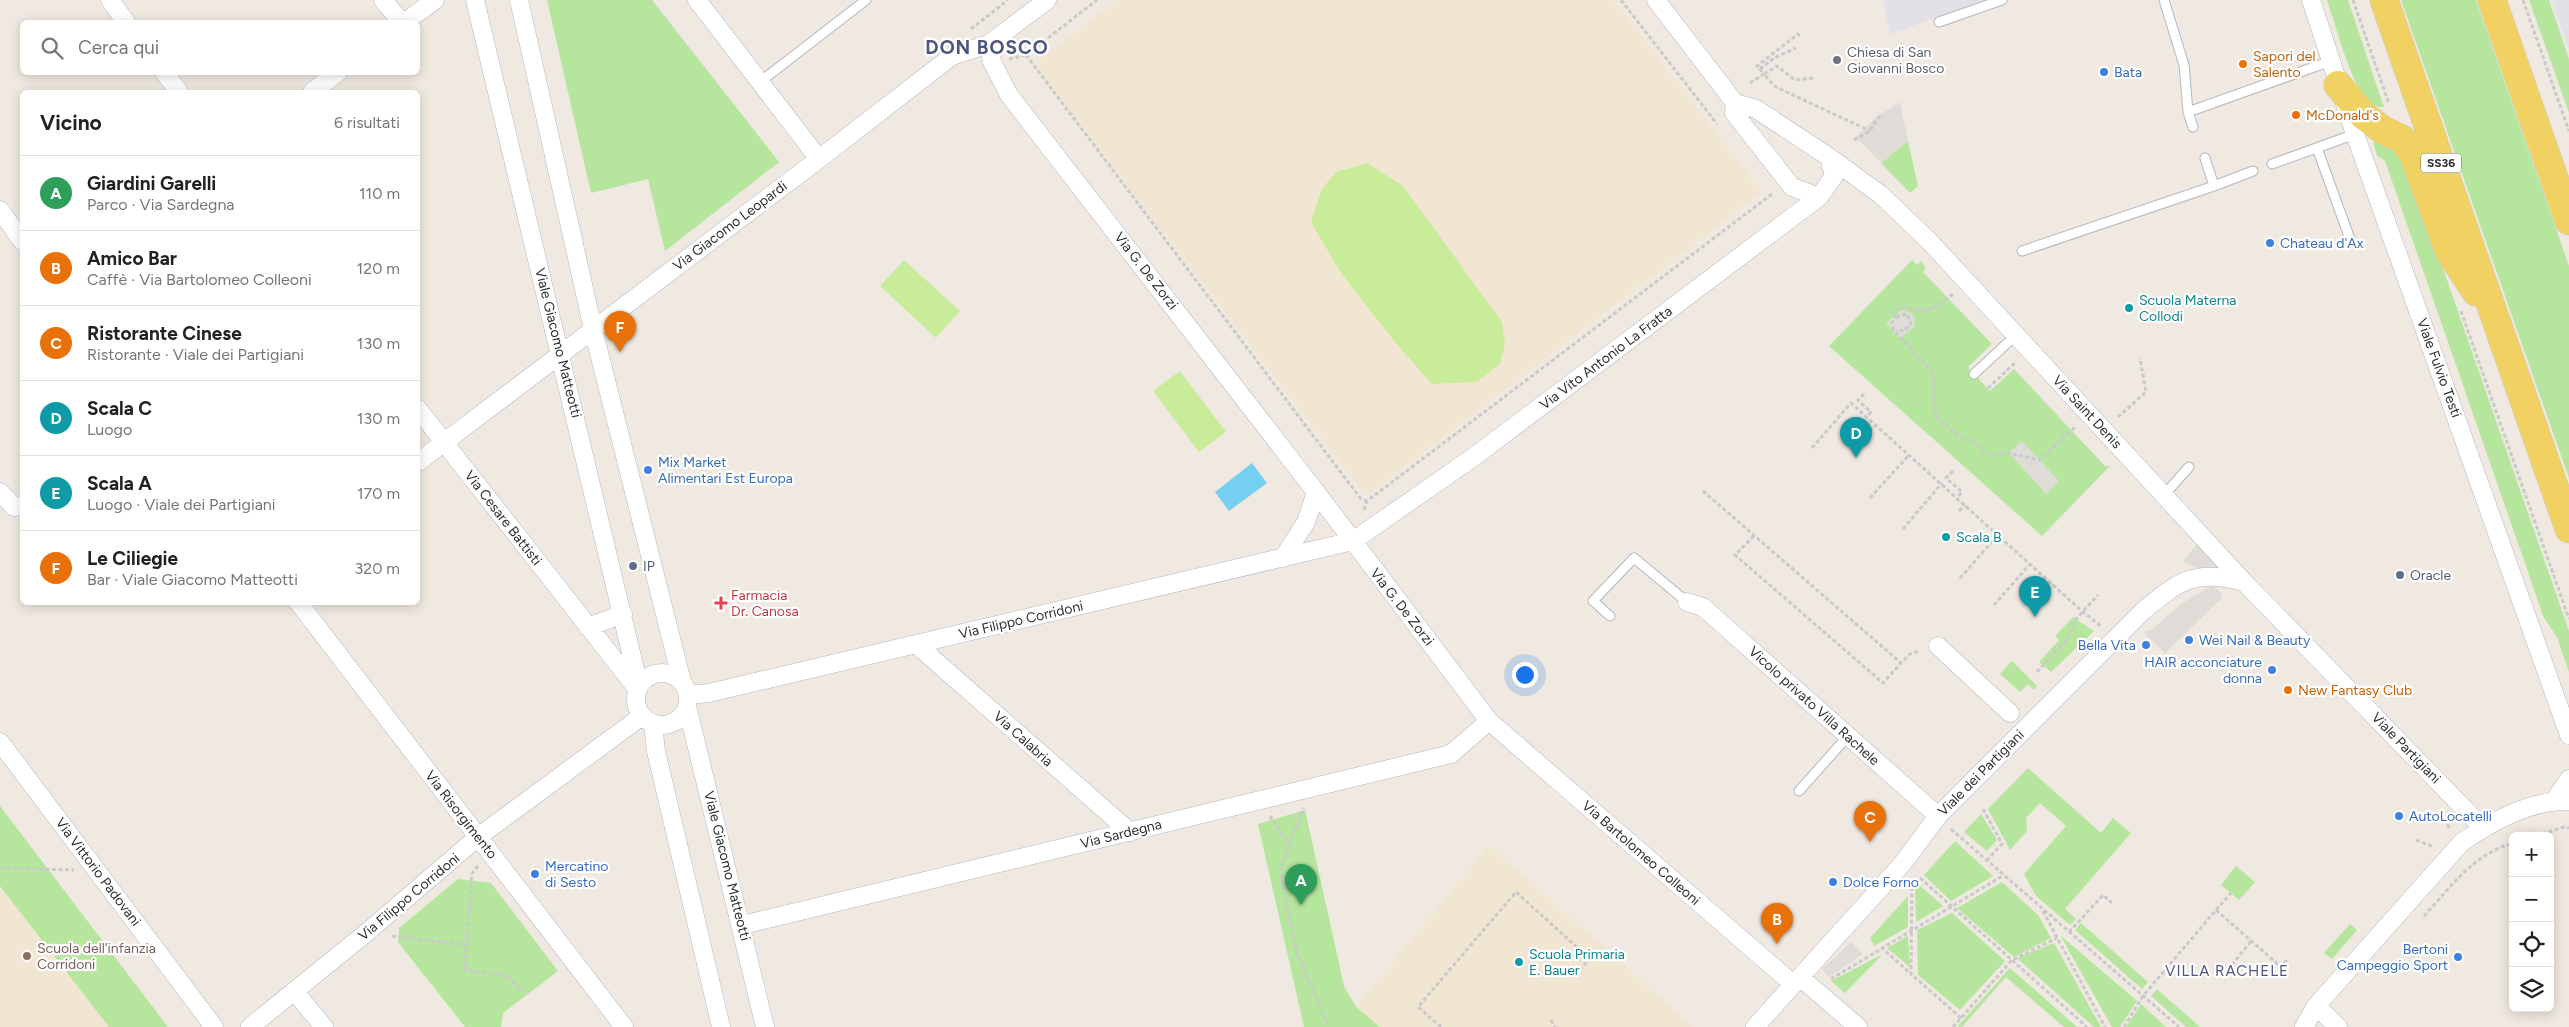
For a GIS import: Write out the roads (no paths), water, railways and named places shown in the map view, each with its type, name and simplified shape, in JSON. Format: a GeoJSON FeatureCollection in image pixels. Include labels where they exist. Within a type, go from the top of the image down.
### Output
{"type":"FeatureCollection","features":[{"type":"Feature","properties":{"kind":"main road","name":"SS36"},"geometry":{"type":"LineString","coordinates":[[2384,0],[2569,529]]}},
{"type":"Feature","properties":{"kind":"main road"},"geometry":{"type":"LineString","coordinates":[[2492,0],[2569,221]]}},
{"type":"Feature","properties":{"kind":"main road"},"geometry":{"type":"LineString","coordinates":[[2335,73],[2363,115],[2387,120],[2414,153],[2449,251],[2499,326]]}},
{"type":"Feature","properties":{"kind":"street"},"geometry":{"type":"LineString","coordinates":[[110,0],[125,20]]}},
{"type":"Feature","properties":{"kind":"street"},"geometry":{"type":"LineString","coordinates":[[383,0],[399,20]]}},
{"type":"Feature","properties":{"kind":"street"},"geometry":{"type":"LineString","coordinates":[[408,20],[435,0]]}},
{"type":"Feature","properties":{"kind":"street","name":"Viale Giacomo Matteotti"},"geometry":{"type":"LineString","coordinates":[[475,0],[623,614],[638,688]]}},
{"type":"Feature","properties":{"kind":"street","name":"Viale Giacomo Matteotti"},"geometry":{"type":"LineString","coordinates":[[518,0],[593,329],[742,925],[765,1027]]}},
{"type":"Feature","properties":{"kind":"street"},"geometry":{"type":"LineString","coordinates":[[697,0],[819,159]]}},
{"type":"Feature","properties":{"kind":"street","name":"Via Giacomo Leopardi"},"geometry":{"type":"LineString","coordinates":[[420,460],[819,159],[952,56],[989,44],[1047,0]]}},
{"type":"Feature","properties":{"kind":"street"},"geometry":{"type":"LineString","coordinates":[[1656,0],[1735,103],[1734,113],[1792,187],[1819,197]]}},
{"type":"Feature","properties":{"kind":"street","name":"Viale Fulvio Testi"},"geometry":{"type":"LineString","coordinates":[[2311,0],[2356,134],[2569,735]]}},
{"type":"Feature","properties":{"kind":"street","name":"Via G. De Zorzi"},"geometry":{"type":"LineString","coordinates":[[989,44],[992,62],[1009,95],[1316,492],[1489,721]]}},
{"type":"Feature","properties":{"kind":"street"},"geometry":{"type":"LineString","coordinates":[[166,75],[178,90]]}},
{"type":"Feature","properties":{"kind":"street"},"geometry":{"type":"LineString","coordinates":[[315,90],[334,75]]}},
{"type":"Feature","properties":{"kind":"street","name":"Via Saint Denis"},"geometry":{"type":"LineString","coordinates":[[1735,103],[1756,109],[1829,157],[1881,195],[1930,242],[2244,582]]}},
{"type":"Feature","properties":{"kind":"street","name":"Via Vito Antonio La Fratta"},"geometry":{"type":"LineString","coordinates":[[1353,541],[1475,456],[1819,197],[1834,176],[1829,157]]}},
{"type":"Feature","properties":{"kind":"street"},"geometry":{"type":"LineString","coordinates":[[0,210],[20,238]]}},
{"type":"Feature","properties":{"kind":"street","name":"Via Cesare Battisti"},"geometry":{"type":"LineString","coordinates":[[420,412],[638,688]]}},
{"type":"Feature","properties":{"kind":"street"},"geometry":{"type":"LineString","coordinates":[[0,492],[14,507],[20,506]]}},
{"type":"Feature","properties":{"kind":"street"},"geometry":{"type":"LineString","coordinates":[[1283,558],[1306,522],[1316,492]]}},
{"type":"Feature","properties":{"kind":"street","name":"Via Filippo Corridoni"},"geometry":{"type":"LineString","coordinates":[[685,694],[709,693],[1353,541]]}},
{"type":"Feature","properties":{"kind":"street","name":"Viale dei Partigiani"},"geometry":{"type":"LineString","coordinates":[[1754,1027],[1903,863],[1938,816],[2143,611],[2174,585],[2187,579],[2206,576],[2244,582]]}},
{"type":"Feature","properties":{"kind":"street","name":"Viale Partigiani"},"geometry":{"type":"LineString","coordinates":[[2244,582],[2483,828]]}},
{"type":"Feature","properties":{"kind":"street","name":"Vicolo privato Villa Rachele"},"geometry":{"type":"LineString","coordinates":[[1687,602],[1703,607],[1938,816]]}},
{"type":"Feature","properties":{"kind":"street","name":"Via Risorgimento"},"geometry":{"type":"LineString","coordinates":[[300,605],[624,1027]]}},
{"type":"Feature","properties":{"kind":"street"},"geometry":{"type":"LineString","coordinates":[[588,627],[623,614]]}},
{"type":"Feature","properties":{"kind":"street","name":"Via Calabria"},"geometry":{"type":"LineString","coordinates":[[917,645],[1130,832]]}},
{"type":"Feature","properties":{"kind":"street"},"geometry":{"type":"LineString","coordinates":[[1938,646],[2010,713]]}},
{"type":"Feature","properties":{"kind":"street"},"geometry":{"type":"LineString","coordinates":[[648,720],[667,724],[679,718],[685,694],[672,675],[660,673],[648,677],[638,688],[636,703],[648,720],[721,1027]]}},
{"type":"Feature","properties":{"kind":"street","name":"Via Filippo Corridoni"},"geometry":{"type":"LineString","coordinates":[[250,1027],[366,933],[478,837],[648,720]]}},
{"type":"Feature","properties":{"kind":"street","name":"Via Sardegna"},"geometry":{"type":"LineString","coordinates":[[742,925],[1450,754],[1489,721]]}},
{"type":"Feature","properties":{"kind":"street","name":"Via Bartolomeo Colleoni"},"geometry":{"type":"LineString","coordinates":[[1489,721],[1796,980],[1858,1027]]}},
{"type":"Feature","properties":{"kind":"street","name":"Via Vittorio Padovani"},"geometry":{"type":"LineString","coordinates":[[0,742],[214,1027]]}},
{"type":"Feature","properties":{"kind":"street"},"geometry":{"type":"LineString","coordinates":[[2304,1027],[2316,1006],[2462,842],[2483,828],[2518,811],[2562,801],[2569,779]]}},
{"type":"Feature","properties":{"kind":"street"},"geometry":{"type":"LineString","coordinates":[[294,991],[324,1027]]}},
{"type":"Feature","properties":{"kind":"street"},"geometry":{"type":"LineString","coordinates":[[2316,1006],[2338,1027]]}},
{"type":"Feature","properties":{"kind":"lane"},"geometry":{"type":"LineString","coordinates":[[760,82],[866,0]]}},
{"type":"Feature","properties":{"kind":"lane"},"geometry":{"type":"LineString","coordinates":[[1939,22],[2002,0]]}},
{"type":"Feature","properties":{"kind":"lane"},"geometry":{"type":"LineString","coordinates":[[2164,0],[2184,65],[2188,112],[2193,127]]}},
{"type":"Feature","properties":{"kind":"lane"},"geometry":{"type":"LineString","coordinates":[[2188,112],[2311,68],[2335,73]]}},
{"type":"Feature","properties":{"kind":"lane"},"geometry":{"type":"LineString","coordinates":[[2272,164],[2356,134],[2387,120]]}},
{"type":"Feature","properties":{"kind":"lane"},"geometry":{"type":"LineString","coordinates":[[2317,148],[2350,239]]}},
{"type":"Feature","properties":{"kind":"lane"},"geometry":{"type":"LineString","coordinates":[[2205,158],[2214,186]]}},
{"type":"Feature","properties":{"kind":"lane"},"geometry":{"type":"LineString","coordinates":[[2022,251],[2253,171]]}},
{"type":"Feature","properties":{"kind":"lane"},"geometry":{"type":"LineString","coordinates":[[1974,374],[2016,335]]}},
{"type":"Feature","properties":{"kind":"lane"},"geometry":{"type":"LineString","coordinates":[[2164,495],[2190,467]]}},
{"type":"Feature","properties":{"kind":"lane"},"geometry":{"type":"LineString","coordinates":[[1610,616],[1593,601],[1634,558],[1687,602]]}},
{"type":"Feature","properties":{"kind":"lane"},"geometry":{"type":"LineString","coordinates":[[1799,791],[1848,736]]}},
{"type":"Feature","properties":{"kind":"water"},"geometry":{"type":"Polygon","coordinates":[[[1252,463],[1267,483],[1229,511],[1215,492],[1252,463]]]}},
{"type":"Feature","properties":{"kind":"place","name":"Chiesa di San Giovanni Bosco"},"geometry":{"type":"Point","coordinates":[1837,60]}},
{"type":"Feature","properties":{"kind":"place","name":"Sapori del Salento"},"geometry":{"type":"Point","coordinates":[2243,64]}},
{"type":"Feature","properties":{"kind":"place","name":"Bata"},"geometry":{"type":"Point","coordinates":[2104,72]}},
{"type":"Feature","properties":{"kind":"place","name":"McDonald's"},"geometry":{"type":"Point","coordinates":[2296,115]}},
{"type":"Feature","properties":{"kind":"place","name":"Chateau d'Ax"},"geometry":{"type":"Point","coordinates":[2270,243]}},
{"type":"Feature","properties":{"kind":"place","name":"Scuola Materna Collodi"},"geometry":{"type":"Point","coordinates":[2129,308]}},
{"type":"Feature","properties":{"kind":"place","name":"Le Ciliegie"},"geometry":{"type":"Point","coordinates":[620,352]}},
{"type":"Feature","properties":{"kind":"place","name":"Scala C"},"geometry":{"type":"Point","coordinates":[1856,458]}},
{"type":"Feature","properties":{"kind":"place","name":"Mix Market Alimentari Est Europa"},"geometry":{"type":"Point","coordinates":[648,470]}},
{"type":"Feature","properties":{"kind":"place","name":"Scala B"},"geometry":{"type":"Point","coordinates":[1946,537]}},
{"type":"Feature","properties":{"kind":"place","name":"IP"},"geometry":{"type":"Point","coordinates":[633,566]}},
{"type":"Feature","properties":{"kind":"place","name":"Oracle"},"geometry":{"type":"Point","coordinates":[2400,575]}},
{"type":"Feature","properties":{"kind":"place","name":"Farmacia Dr. Canosa"},"geometry":{"type":"Point","coordinates":[721,603]}},
{"type":"Feature","properties":{"kind":"place","name":"Scala A"},"geometry":{"type":"Point","coordinates":[2035,617]}},
{"type":"Feature","properties":{"kind":"place","name":"Wei Nail & Beauty"},"geometry":{"type":"Point","coordinates":[2189,640]}},
{"type":"Feature","properties":{"kind":"place","name":"Bella Vita"},"geometry":{"type":"Point","coordinates":[2146,645]}},
{"type":"Feature","properties":{"kind":"place","name":"HAIR acconciature donna"},"geometry":{"type":"Point","coordinates":[2272,670]}},
{"type":"Feature","properties":{"kind":"place","name":"New Fantasy Club"},"geometry":{"type":"Point","coordinates":[2288,690]}},
{"type":"Feature","properties":{"kind":"place","name":"AutoLocatelli"},"geometry":{"type":"Point","coordinates":[2399,816]}},
{"type":"Feature","properties":{"kind":"place","name":"Ristorante Cinese"},"geometry":{"type":"Point","coordinates":[1870,842]}},
{"type":"Feature","properties":{"kind":"place","name":"Mercatino di Sesto"},"geometry":{"type":"Point","coordinates":[535,874]}},
{"type":"Feature","properties":{"kind":"place","name":"Dolce Forno"},"geometry":{"type":"Point","coordinates":[1833,882]}},
{"type":"Feature","properties":{"kind":"place","name":"Giardini Garelli"},"geometry":{"type":"Point","coordinates":[1301,905]}},
{"type":"Feature","properties":{"kind":"place","name":"Amico Bar"},"geometry":{"type":"Point","coordinates":[1777,944]}},
{"type":"Feature","properties":{"kind":"place","name":"Scuola dell'infanzia Corridoni"},"geometry":{"type":"Point","coordinates":[27,956]}},
{"type":"Feature","properties":{"kind":"place","name":"Bertoni Campeggio Sport"},"geometry":{"type":"Point","coordinates":[2458,957]}},
{"type":"Feature","properties":{"kind":"place","name":"Scuola Primaria E. Bauer"},"geometry":{"type":"Point","coordinates":[1519,962]}},
{"type":"Feature","properties":{"kind":"district","name":"DON BOSCO"},"geometry":{"type":"Point","coordinates":[987,47]}},
{"type":"Feature","properties":{"kind":"district","name":"VILLA RACHELE"},"geometry":{"type":"Point","coordinates":[2227,971]}}]}
